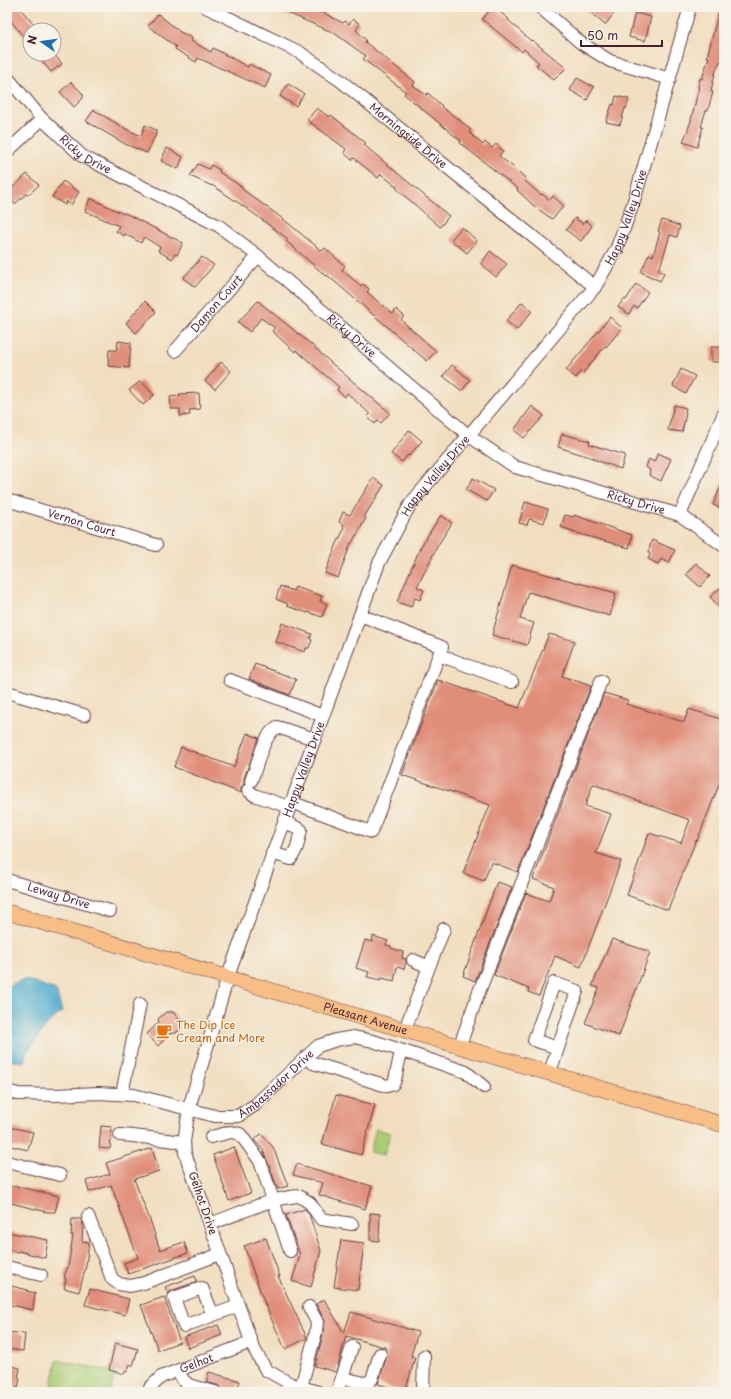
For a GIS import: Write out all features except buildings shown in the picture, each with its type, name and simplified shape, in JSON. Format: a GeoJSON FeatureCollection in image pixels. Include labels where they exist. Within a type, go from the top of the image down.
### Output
{"type":"FeatureCollection","features":[{"type":"Feature","properties":{"kind":"main road","name":"Pleasant Avenue"},"geometry":{"type":"LineString","coordinates":[[7,912],[228,976],[724,1125]]}},
{"type":"Feature","properties":{"kind":"street","name":"Morningside Drive"},"geometry":{"type":"LineString","coordinates":[[206,7],[299,52],[341,81],[595,287]]}},
{"type":"Feature","properties":{"kind":"street"},"geometry":{"type":"LineString","coordinates":[[540,7],[581,42],[610,61],[670,79]]}},
{"type":"Feature","properties":{"kind":"street","name":"Happy Valley Drive"},"geometry":{"type":"LineString","coordinates":[[228,976],[379,563],[411,503],[595,287],[616,250],[633,204],[690,7]]}},
{"type":"Feature","properties":{"kind":"street","name":"Ricky Drive"},"geometry":{"type":"LineString","coordinates":[[7,77],[42,120],[82,156],[219,226],[258,256],[468,435],[515,467],[680,515],[724,546]]}},
{"type":"Feature","properties":{"kind":"street"},"geometry":{"type":"LineString","coordinates":[[7,152],[42,120]]}},
{"type":"Feature","properties":{"kind":"street","name":"Damon Court"},"geometry":{"type":"LineString","coordinates":[[175,351],[258,256]]}},
{"type":"Feature","properties":{"kind":"street"},"geometry":{"type":"LineString","coordinates":[[680,515],[724,413]]}},
{"type":"Feature","properties":{"kind":"street","name":"Vernon Court"},"geometry":{"type":"LineString","coordinates":[[7,500],[156,545]]}},
{"type":"Feature","properties":{"kind":"street"},"geometry":{"type":"LineString","coordinates":[[315,739],[277,727],[272,730],[267,736],[250,785],[254,795],[290,805],[371,832],[442,648],[360,615]]}},
{"type":"Feature","properties":{"kind":"street"},"geometry":{"type":"LineString","coordinates":[[439,655],[512,682]]}},
{"type":"Feature","properties":{"kind":"street"},"geometry":{"type":"LineString","coordinates":[[230,680],[323,716]]}},
{"type":"Feature","properties":{"kind":"street"},"geometry":{"type":"LineString","coordinates":[[460,1046],[477,997],[601,681]]}},
{"type":"Feature","properties":{"kind":"street"},"geometry":{"type":"LineString","coordinates":[[7,692],[84,715]]}},
{"type":"Feature","properties":{"kind":"street"},"geometry":{"type":"LineString","coordinates":[[272,853],[291,859],[298,846],[301,830],[284,821]]}},
{"type":"Feature","properties":{"kind":"street","name":"Leway Drive"},"geometry":{"type":"LineString","coordinates":[[7,880],[110,911]]}},
{"type":"Feature","properties":{"kind":"street"},"geometry":{"type":"LineString","coordinates":[[405,1029],[444,929]]}},
{"type":"Feature","properties":{"kind":"street"},"geometry":{"type":"LineString","coordinates":[[413,960],[429,967]]}},
{"type":"Feature","properties":{"kind":"street","name":"Gelhot Drive"},"geometry":{"type":"LineString","coordinates":[[228,976],[189,1108],[184,1142],[185,1153],[251,1342],[266,1370],[291,1384],[303,1389],[318,1392]]}},
{"type":"Feature","properties":{"kind":"street"},"geometry":{"type":"LineString","coordinates":[[550,1072],[558,1048],[577,991],[554,983],[534,1040],[558,1048]]}},
{"type":"Feature","properties":{"kind":"street"},"geometry":{"type":"LineString","coordinates":[[122,1094],[140,1004]]}},
{"type":"Feature","properties":{"kind":"street","name":"Ambassador Drive"},"geometry":{"type":"LineString","coordinates":[[7,1091],[18,1094],[56,1095],[98,1093],[134,1095],[189,1108],[215,1116],[238,1116],[255,1105],[318,1046],[336,1040],[354,1037],[373,1041],[466,1072],[484,1087]]}},
{"type":"Feature","properties":{"kind":"street"},"geometry":{"type":"LineString","coordinates":[[306,1057],[313,1063],[388,1086],[393,1084],[395,1080],[401,1050]]}},
{"type":"Feature","properties":{"kind":"street"},"geometry":{"type":"LineString","coordinates":[[211,1138],[231,1132],[240,1134],[260,1161],[290,1251]]}},
{"type":"Feature","properties":{"kind":"street"},"geometry":{"type":"LineString","coordinates":[[120,1136],[133,1136],[184,1142]]}},
{"type":"Feature","properties":{"kind":"street"},"geometry":{"type":"LineString","coordinates":[[7,1162],[60,1175]]}},
{"type":"Feature","properties":{"kind":"street"},"geometry":{"type":"LineString","coordinates":[[210,1224],[282,1198],[300,1196],[310,1203],[321,1219],[352,1224]]}},
{"type":"Feature","properties":{"kind":"street"},"geometry":{"type":"LineString","coordinates":[[88,1216],[112,1279],[119,1284],[130,1286],[144,1283],[220,1254]]}},
{"type":"Feature","properties":{"kind":"street"},"geometry":{"type":"LineString","coordinates":[[7,1267],[41,1275]]}},
{"type":"Feature","properties":{"kind":"street"},"geometry":{"type":"LineString","coordinates":[[213,1315],[238,1306]]}},
{"type":"Feature","properties":{"kind":"street"},"geometry":{"type":"LineString","coordinates":[[303,1389],[317,1322],[310,1307]]}},
{"type":"Feature","properties":{"kind":"street","name":"Gelhot"},"geometry":{"type":"LineString","coordinates":[[148,1392],[161,1377],[251,1342]]}},
{"type":"Feature","properties":{"kind":"street"},"geometry":{"type":"LineString","coordinates":[[337,1392],[352,1347]]}},
{"type":"Feature","properties":{"kind":"street"},"geometry":{"type":"LineString","coordinates":[[342,1378],[365,1383],[370,1382],[380,1354]]}},
{"type":"Feature","properties":{"kind":"street"},"geometry":{"type":"LineString","coordinates":[[423,1392],[424,1356]]}},
{"type":"Feature","properties":{"kind":"street"},"geometry":{"type":"LineString","coordinates":[[179,1370],[182,1379],[189,1385],[216,1392]]}},
{"type":"Feature","properties":{"kind":"green space"},"geometry":{"type":"Polygon","coordinates":[[[376,1129],[390,1133],[384,1155],[370,1152],[376,1129]]]}},
{"type":"Feature","properties":{"kind":"green space"},"geometry":{"type":"Polygon","coordinates":[[[57,1360],[115,1372],[110,1392],[59,1392],[51,1390],[57,1360]]]}},
{"type":"Feature","properties":{"kind":"water"},"geometry":{"type":"Polygon","coordinates":[[[24,979],[56,990],[62,1012],[49,1022],[26,1053],[24,1062],[7,1060],[7,986],[24,979]]]}},
{"type":"Feature","properties":{"kind":"place","name":"The Dip Ice Cream and More"},"geometry":{"type":"Point","coordinates":[164,1031]}}]}
